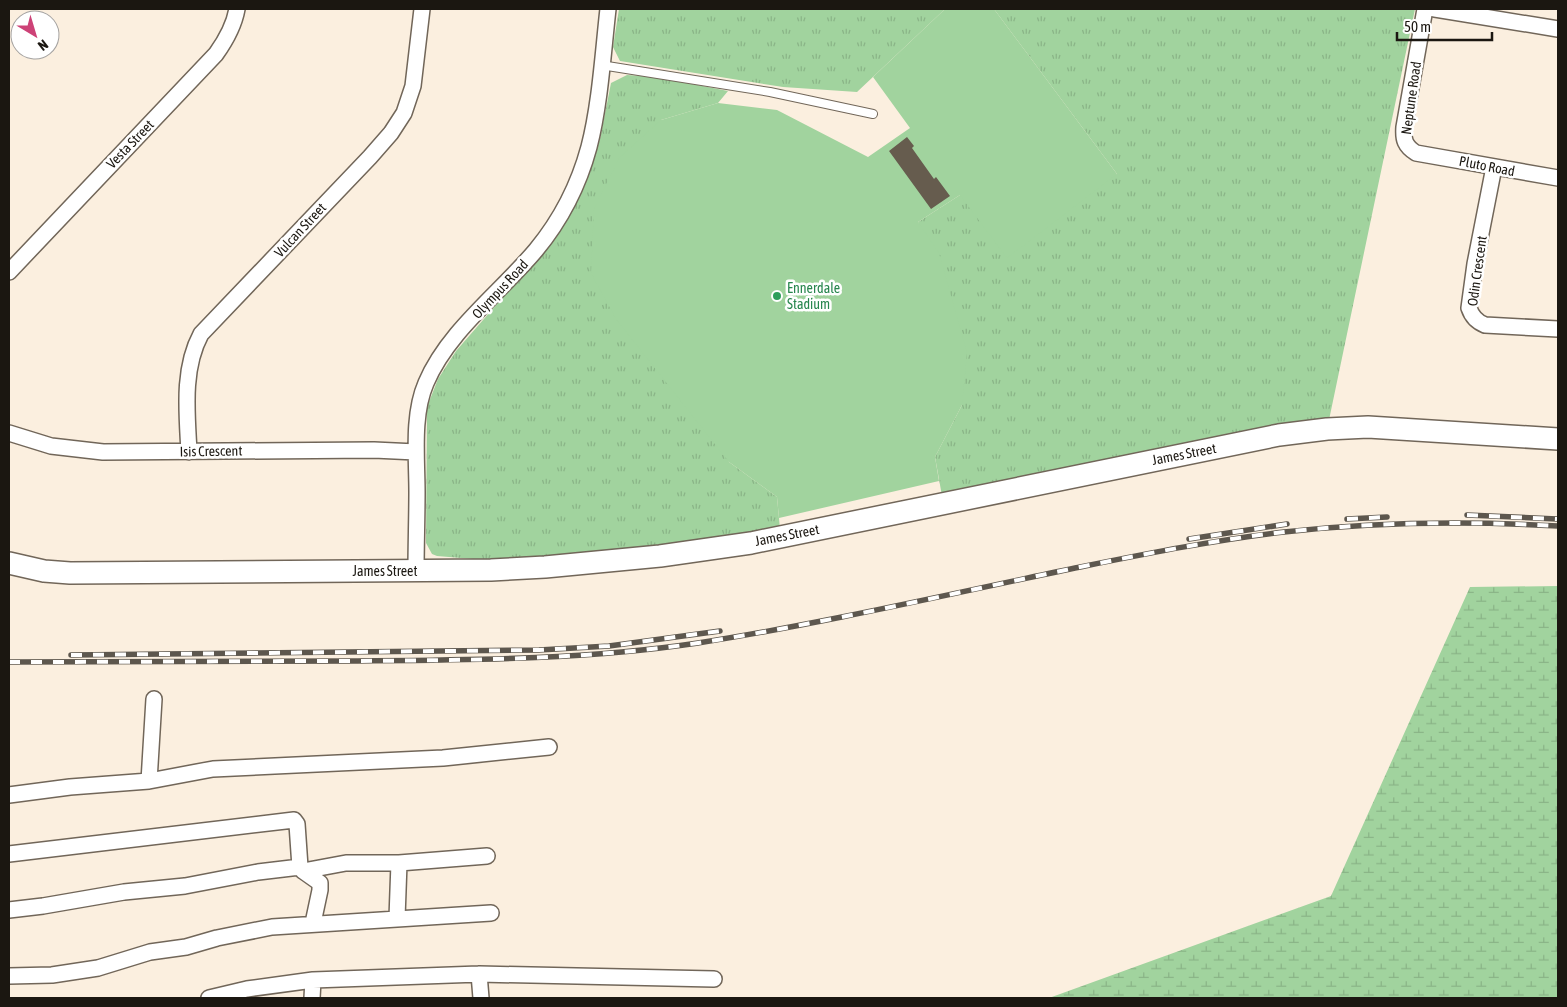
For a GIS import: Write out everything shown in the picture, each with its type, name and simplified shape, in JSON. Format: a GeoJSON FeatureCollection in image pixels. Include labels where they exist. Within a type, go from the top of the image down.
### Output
{"type":"FeatureCollection","features":[{"type":"Feature","properties":{"kind":"street","name":"Vesta Street"},"geometry":{"type":"LineString","coordinates":[[9,272],[216,54],[231,29],[236,9]]}},
{"type":"Feature","properties":{"kind":"street","name":"Vulcan Street"},"geometry":{"type":"LineString","coordinates":[[189,452],[189,372],[191,359],[201,334],[375,151],[400,121],[412,86],[422,9]]}},
{"type":"Feature","properties":{"kind":"street","name":"Olympus Road"},"geometry":{"type":"LineString","coordinates":[[416,571],[416,452],[419,405],[425,384],[446,347],[537,249],[555,224],[568,201],[589,148],[594,124],[608,9]]}},
{"type":"Feature","properties":{"kind":"street","name":"Neptune Road"},"geometry":{"type":"LineString","coordinates":[[1416,152],[1406,145],[1403,133],[1425,9]]}},
{"type":"Feature","properties":{"kind":"street"},"geometry":{"type":"LineString","coordinates":[[1435,9],[1558,29]]}},
{"type":"Feature","properties":{"kind":"street","name":"Pluto Road"},"geometry":{"type":"LineString","coordinates":[[1416,152],[1558,178]]}},
{"type":"Feature","properties":{"kind":"street","name":"Odin Crescent"},"geometry":{"type":"LineString","coordinates":[[1494,167],[1475,264],[1471,312],[1476,320],[1485,325],[1558,329]]}},
{"type":"Feature","properties":{"kind":"street","name":"James Street"},"geometry":{"type":"LineString","coordinates":[[9,563],[35,570],[70,573],[416,571],[544,567],[660,556],[751,543],[1279,435],[1327,429],[1368,427],[1558,439]]}},
{"type":"Feature","properties":{"kind":"street","name":"Isis Crescent"},"geometry":{"type":"LineString","coordinates":[[9,433],[26,439],[69,448],[103,452],[374,450],[416,452]]}},
{"type":"Feature","properties":{"kind":"street"},"geometry":{"type":"LineString","coordinates":[[150,781],[154,699]]}},
{"type":"Feature","properties":{"kind":"street"},"geometry":{"type":"LineString","coordinates":[[9,795],[70,787],[150,781],[213,769],[443,758],[549,747]]}},
{"type":"Feature","properties":{"kind":"street"},"geometry":{"type":"LineString","coordinates":[[9,854],[292,820],[298,824],[302,869],[320,883],[313,923]]}},
{"type":"Feature","properties":{"kind":"street"},"geometry":{"type":"LineString","coordinates":[[9,910],[124,892],[186,886],[258,872],[346,863],[399,863],[487,856]]}},
{"type":"Feature","properties":{"kind":"street"},"geometry":{"type":"LineString","coordinates":[[397,918],[399,863]]}},
{"type":"Feature","properties":{"kind":"street"},"geometry":{"type":"LineString","coordinates":[[9,976],[52,975],[98,968],[150,952],[186,947],[217,938],[272,927],[491,913]]}},
{"type":"Feature","properties":{"kind":"street"},"geometry":{"type":"LineString","coordinates":[[209,998],[247,989],[313,980],[479,974],[714,979]]}},
{"type":"Feature","properties":{"kind":"street"},"geometry":{"type":"LineString","coordinates":[[479,974],[481,998]]}},
{"type":"Feature","properties":{"kind":"street"},"geometry":{"type":"LineString","coordinates":[[312,998],[313,980]]}},
{"type":"Feature","properties":{"kind":"lane"},"geometry":{"type":"LineString","coordinates":[[602,65],[770,92],[873,114]]}},
{"type":"Feature","properties":{"kind":"green space"},"geometry":{"type":"Polygon","coordinates":[[[619,9],[945,9],[857,92],[783,87],[620,61],[613,47],[619,9]]]}},
{"type":"Feature","properties":{"kind":"green space","name":"Ennerdale Stadium"},"geometry":{"type":"Polygon","coordinates":[[[945,9],[994,9],[1117,174],[1007,258],[960,195],[918,222],[939,253],[967,353],[962,405],[935,457],[939,481],[779,518],[777,497],[729,462],[616,319],[591,273],[594,209],[619,158],[661,120],[718,103],[777,110],[868,157],[910,128],[873,77],[945,9]]]}},
{"type":"Feature","properties":{"kind":"green space"},"geometry":{"type":"Polygon","coordinates":[[[994,9],[1415,9],[1329,420],[942,496],[935,457],[962,405],[918,222],[960,195],[1117,174],[994,9]]]}},
{"type":"Feature","properties":{"kind":"green space"},"geometry":{"type":"Polygon","coordinates":[[[627,75],[657,77],[728,91],[718,103],[661,120],[729,462],[777,497],[780,529],[704,542],[497,561],[432,554],[426,543],[427,407],[438,379],[456,351],[557,235],[584,187],[600,139],[611,83],[627,75]]]}},
{"type":"Feature","properties":{"kind":"green space"},"geometry":{"type":"Polygon","coordinates":[[[1558,586],[1558,998],[1049,998],[1331,896],[1470,587],[1558,586]]]}},
{"type":"Feature","properties":{"kind":"building"},"geometry":{"type":"Polygon","coordinates":[[[907,137],[914,146],[912,148],[934,179],[936,177],[950,196],[931,209],[889,151],[907,137]]]}},
{"type":"Feature","properties":{"kind":"railway"},"geometry":{"type":"LineString","coordinates":[[1467,515],[1557,519]]}},
{"type":"Feature","properties":{"kind":"railway"},"geometry":{"type":"LineString","coordinates":[[1347,519],[1387,517]]}},
{"type":"Feature","properties":{"kind":"railway"},"geometry":{"type":"LineString","coordinates":[[9,662],[440,660],[612,653],[698,643],[793,626],[1075,568],[1258,535],[1387,524],[1490,523],[1558,526]]}},
{"type":"Feature","properties":{"kind":"railway"},"geometry":{"type":"LineString","coordinates":[[1189,539],[1287,524]]}},
{"type":"Feature","properties":{"kind":"railway"},"geometry":{"type":"LineString","coordinates":[[71,655],[539,650],[609,646],[720,631]]}},
{"type":"Feature","properties":{"kind":"place","name":"Ennerdale Stadium"},"geometry":{"type":"Point","coordinates":[777,296]}}]}
